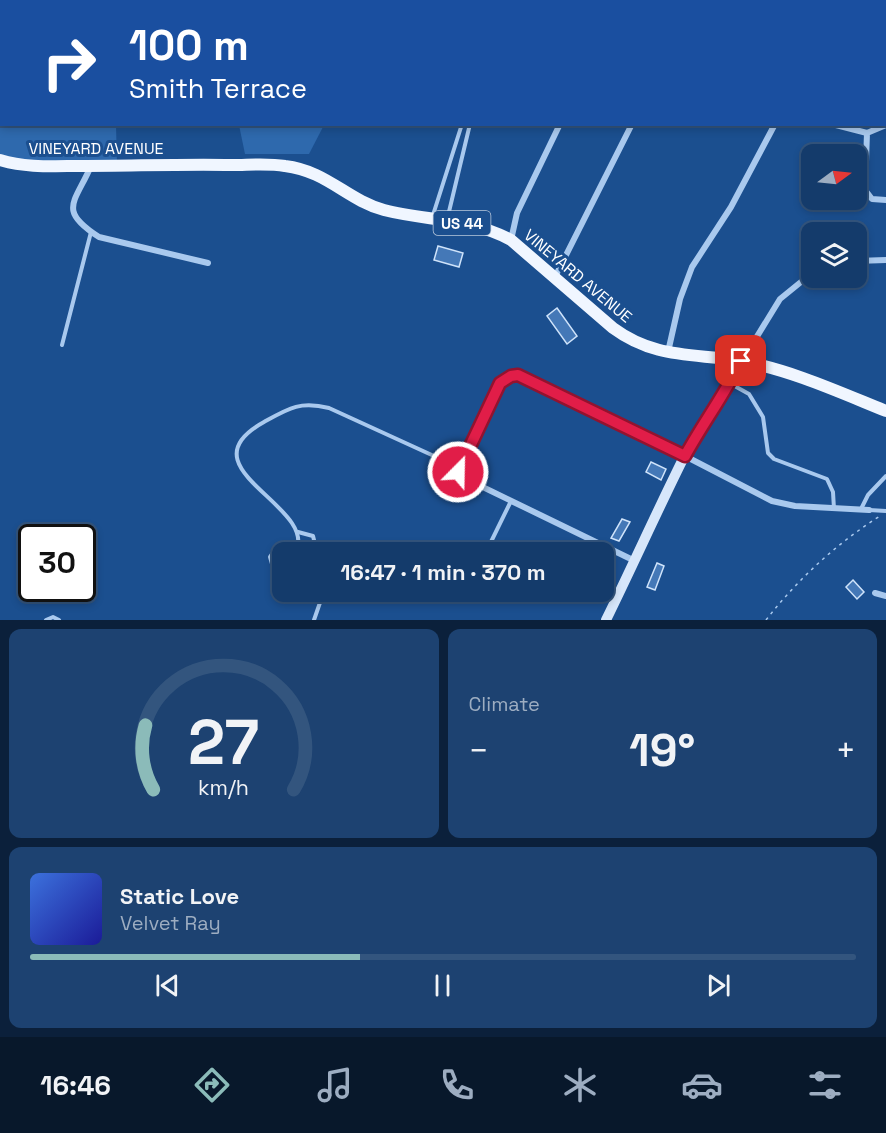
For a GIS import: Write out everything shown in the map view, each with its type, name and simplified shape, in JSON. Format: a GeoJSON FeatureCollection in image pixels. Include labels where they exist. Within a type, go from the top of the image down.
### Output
{"type":"FeatureCollection","features":[{"type":"Feature","properties":{"kind":"main road","name":"VINEYARD AVENUE"},"geometry":{"type":"LineString","coordinates":[[0,160],[33,166],[283,165],[317,174],[365,202],[383,209],[483,227],[511,240],[629,340],[647,348],[741,361],[792,374],[886,411]]}},
{"type":"Feature","properties":{"kind":"street"},"geometry":{"type":"LineString","coordinates":[[511,240],[518,213],[559,126]]}},
{"type":"Feature","properties":{"kind":"street"},"geometry":{"type":"LineString","coordinates":[[555,277],[631,126]]}},
{"type":"Feature","properties":{"kind":"street"},"geometry":{"type":"LineString","coordinates":[[668,352],[680,300],[692,267],[731,207],[774,126]]}},
{"type":"Feature","properties":{"kind":"street"},"geometry":{"type":"LineString","coordinates":[[840,126],[867,133],[884,126]]}},
{"type":"Feature","properties":{"kind":"street"},"geometry":{"type":"LineString","coordinates":[[867,133],[866,190],[872,199],[886,200]]}},
{"type":"Feature","properties":{"kind":"street"},"geometry":{"type":"LineString","coordinates":[[91,166],[73,201],[72,210],[76,219],[91,232],[99,237],[208,263]]}},
{"type":"Feature","properties":{"kind":"street"},"geometry":{"type":"LineString","coordinates":[[867,261],[886,260]]}},
{"type":"Feature","properties":{"kind":"street"},"geometry":{"type":"LineString","coordinates":[[606,620],[685,456],[705,420],[730,384],[741,361],[780,299],[801,282]]}},
{"type":"Feature","properties":{"kind":"street"},"geometry":{"type":"LineString","coordinates":[[634,561],[512,499],[460,476],[459,467],[503,379],[514,375],[685,456],[772,501],[795,506],[869,510]]}},
{"type":"Feature","properties":{"kind":"street"},"geometry":{"type":"LineString","coordinates":[[874,592],[886,596]]}},
{"type":"Feature","properties":{"kind":"lane"},"geometry":{"type":"LineString","coordinates":[[432,218],[461,126]]}},
{"type":"Feature","properties":{"kind":"lane"},"geometry":{"type":"LineString","coordinates":[[446,220],[470,126]]}},
{"type":"Feature","properties":{"kind":"lane"},"geometry":{"type":"LineString","coordinates":[[62,345],[91,232]]}},
{"type":"Feature","properties":{"kind":"lane"},"geometry":{"type":"LineString","coordinates":[[730,384],[749,394],[763,417],[770,456],[827,479],[833,492],[834,509]]}},
{"type":"Feature","properties":{"kind":"lane"},"geometry":{"type":"LineString","coordinates":[[300,542],[298,532],[291,520],[262,494],[238,460],[236,451],[236,445],[244,435],[292,407],[309,403],[329,408],[459,467]]}},
{"type":"Feature","properties":{"kind":"lane"},"geometry":{"type":"LineString","coordinates":[[860,509],[868,495],[886,476]]}},
{"type":"Feature","properties":{"kind":"lane"},"geometry":{"type":"LineString","coordinates":[[491,542],[512,499]]}},
{"type":"Feature","properties":{"kind":"lane"},"geometry":{"type":"LineString","coordinates":[[869,510],[886,512]]}},
{"type":"Feature","properties":{"kind":"lane"},"geometry":{"type":"LineString","coordinates":[[298,532],[313,536],[314,542]]}},
{"type":"Feature","properties":{"kind":"lane"},"geometry":{"type":"LineString","coordinates":[[314,620],[320,602]]}},
{"type":"Feature","properties":{"kind":"lane"},"geometry":{"type":"LineString","coordinates":[[46,620],[53,617],[59,620]]}},
{"type":"Feature","properties":{"kind":"path"},"geometry":{"type":"LineString","coordinates":[[766,620],[826,556],[886,512]]}},
{"type":"Feature","properties":{"kind":"shaded area"},"geometry":{"type":"Polygon","coordinates":[[[0,126],[116,126],[117,165],[0,160],[0,126]]]}},
{"type":"Feature","properties":{"kind":"shaded area"},"geometry":{"type":"Polygon","coordinates":[[[239,126],[323,126],[309,154],[245,154],[239,126]]]}},
{"type":"Feature","properties":{"kind":"building"},"geometry":{"type":"Polygon","coordinates":[[[438,246],[463,253],[459,267],[434,260],[438,246]]]}},
{"type":"Feature","properties":{"kind":"building"},"geometry":{"type":"Polygon","coordinates":[[[557,308],[577,336],[567,344],[547,316],[557,308]]]}},
{"type":"Feature","properties":{"kind":"building"},"geometry":{"type":"Polygon","coordinates":[[[651,462],[666,469],[661,480],[646,472],[651,462]]]}},
{"type":"Feature","properties":{"kind":"building"},"geometry":{"type":"Polygon","coordinates":[[[622,519],[630,522],[619,541],[611,538],[622,519]]]}},
{"type":"Feature","properties":{"kind":"building"},"geometry":{"type":"Polygon","coordinates":[[[657,563],[664,566],[655,590],[647,587],[657,563]]]}},
{"type":"Feature","properties":{"kind":"building"},"geometry":{"type":"Polygon","coordinates":[[[853,580],[864,592],[857,599],[846,587],[853,580]]]}},
{"type":"Feature","properties":{"kind":"route"},"geometry":{"type":"LineString","coordinates":[[458,472],[489,403],[503,379],[518,375],[685,456],[705,420],[730,384],[741,361]]}}]}
